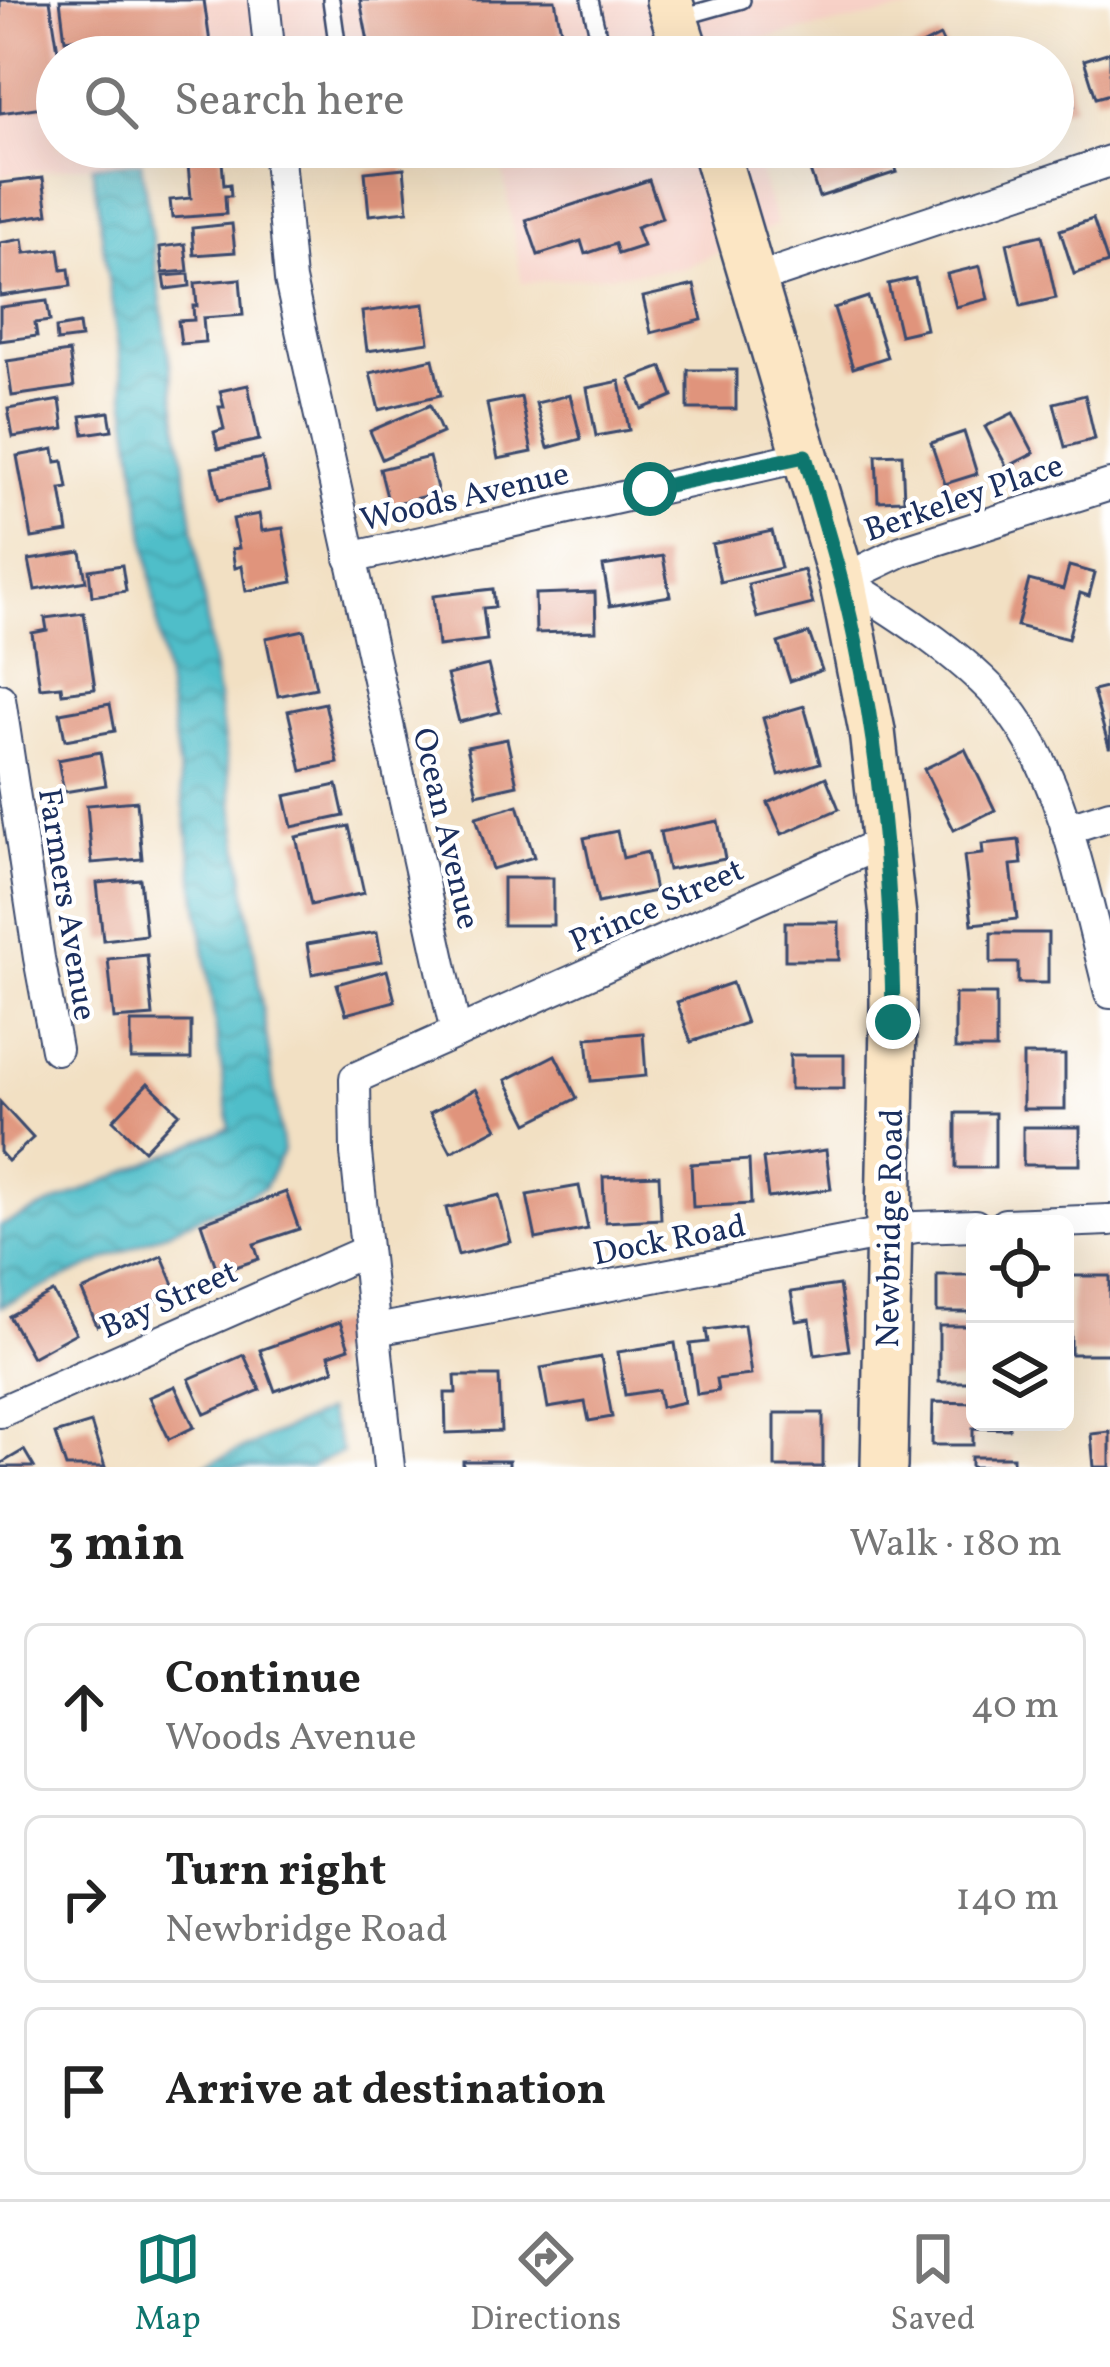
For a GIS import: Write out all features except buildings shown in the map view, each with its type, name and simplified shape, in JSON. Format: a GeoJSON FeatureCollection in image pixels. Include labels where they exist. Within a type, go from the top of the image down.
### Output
{"type":"FeatureCollection","features":[{"type":"Feature","properties":{"kind":"street"},"geometry":{"type":"LineString","coordinates":[[264,0],[268,36]]}},
{"type":"Feature","properties":{"kind":"street"},"geometry":{"type":"LineString","coordinates":[[753,280],[1110,160]]}},
{"type":"Feature","properties":{"kind":"street","name":"Ocean Avenue"},"geometry":{"type":"LineString","coordinates":[[280,168],[290,280],[456,1033]]}},
{"type":"Feature","properties":{"kind":"street","name":"Newbridge Road"},"geometry":{"type":"LineString","coordinates":[[720,168],[842,580],[872,731],[886,841],[893,1022],[884,1467]]}},
{"type":"Feature","properties":{"kind":"street","name":"Woods Avenue"},"geometry":{"type":"LineString","coordinates":[[350,558],[805,456]]}},
{"type":"Feature","properties":{"kind":"street","name":"Berkeley Place"},"geometry":{"type":"LineString","coordinates":[[842,580],[902,551],[1110,484]]}},
{"type":"Feature","properties":{"kind":"street"},"geometry":{"type":"LineString","coordinates":[[842,580],[938,644],[1014,715],[1045,771],[1066,829],[1110,993]]}},
{"type":"Feature","properties":{"kind":"street","name":"Farmers Avenue"},"geometry":{"type":"LineString","coordinates":[[0,699],[56,1048]]}},
{"type":"Feature","properties":{"kind":"street"},"geometry":{"type":"LineString","coordinates":[[1066,829],[1110,815]]}},
{"type":"Feature","properties":{"kind":"street","name":"Prince Street"},"geometry":{"type":"LineString","coordinates":[[456,1033],[886,841]]}},
{"type":"Feature","properties":{"kind":"street"},"geometry":{"type":"LineString","coordinates":[[388,1467],[356,1153],[355,1078],[456,1033]]}},
{"type":"Feature","properties":{"kind":"street"},"geometry":{"type":"LineString","coordinates":[[1074,1221],[1110,1220]]}},
{"type":"Feature","properties":{"kind":"street","name":"Dock Road"},"geometry":{"type":"LineString","coordinates":[[376,1330],[916,1227],[966,1225]]}},
{"type":"Feature","properties":{"kind":"street","name":"Bay Street"},"geometry":{"type":"LineString","coordinates":[[0,1412],[367,1251]]}},
{"type":"Feature","properties":{"kind":"lane"},"geometry":{"type":"LineString","coordinates":[[331,0],[336,36]]}},
{"type":"Feature","properties":{"kind":"lane"},"geometry":{"type":"LineString","coordinates":[[590,0],[598,36]]}},
{"type":"Feature","properties":{"kind":"lane"},"geometry":{"type":"LineString","coordinates":[[680,36],[742,0]]}},
{"type":"Feature","properties":{"kind":"shaded area"},"geometry":{"type":"Polygon","coordinates":[[[0,0],[959,0],[776,36],[36,36],[36,168],[65,168],[0,176],[0,0]]]}},
{"type":"Feature","properties":{"kind":"shaded area"},"geometry":{"type":"Polygon","coordinates":[[[503,168],[759,168],[777,225],[684,268],[522,283],[503,168]]]}},
{"type":"Feature","properties":{"kind":"water"},"geometry":{"type":"Polygon","coordinates":[[[92,168],[142,168],[283,1151],[264,1188],[0,1307],[0,1226],[230,1128],[92,168]]]}},
{"type":"Feature","properties":{"kind":"water"},"geometry":{"type":"Polygon","coordinates":[[[327,1411],[342,1452],[309,1467],[201,1467],[327,1411]]]}},
{"type":"Feature","properties":{"kind":"route"},"geometry":{"type":"LineString","coordinates":[[650,489],[805,456],[842,580],[872,731],[892,916],[893,1022]]}}]}
